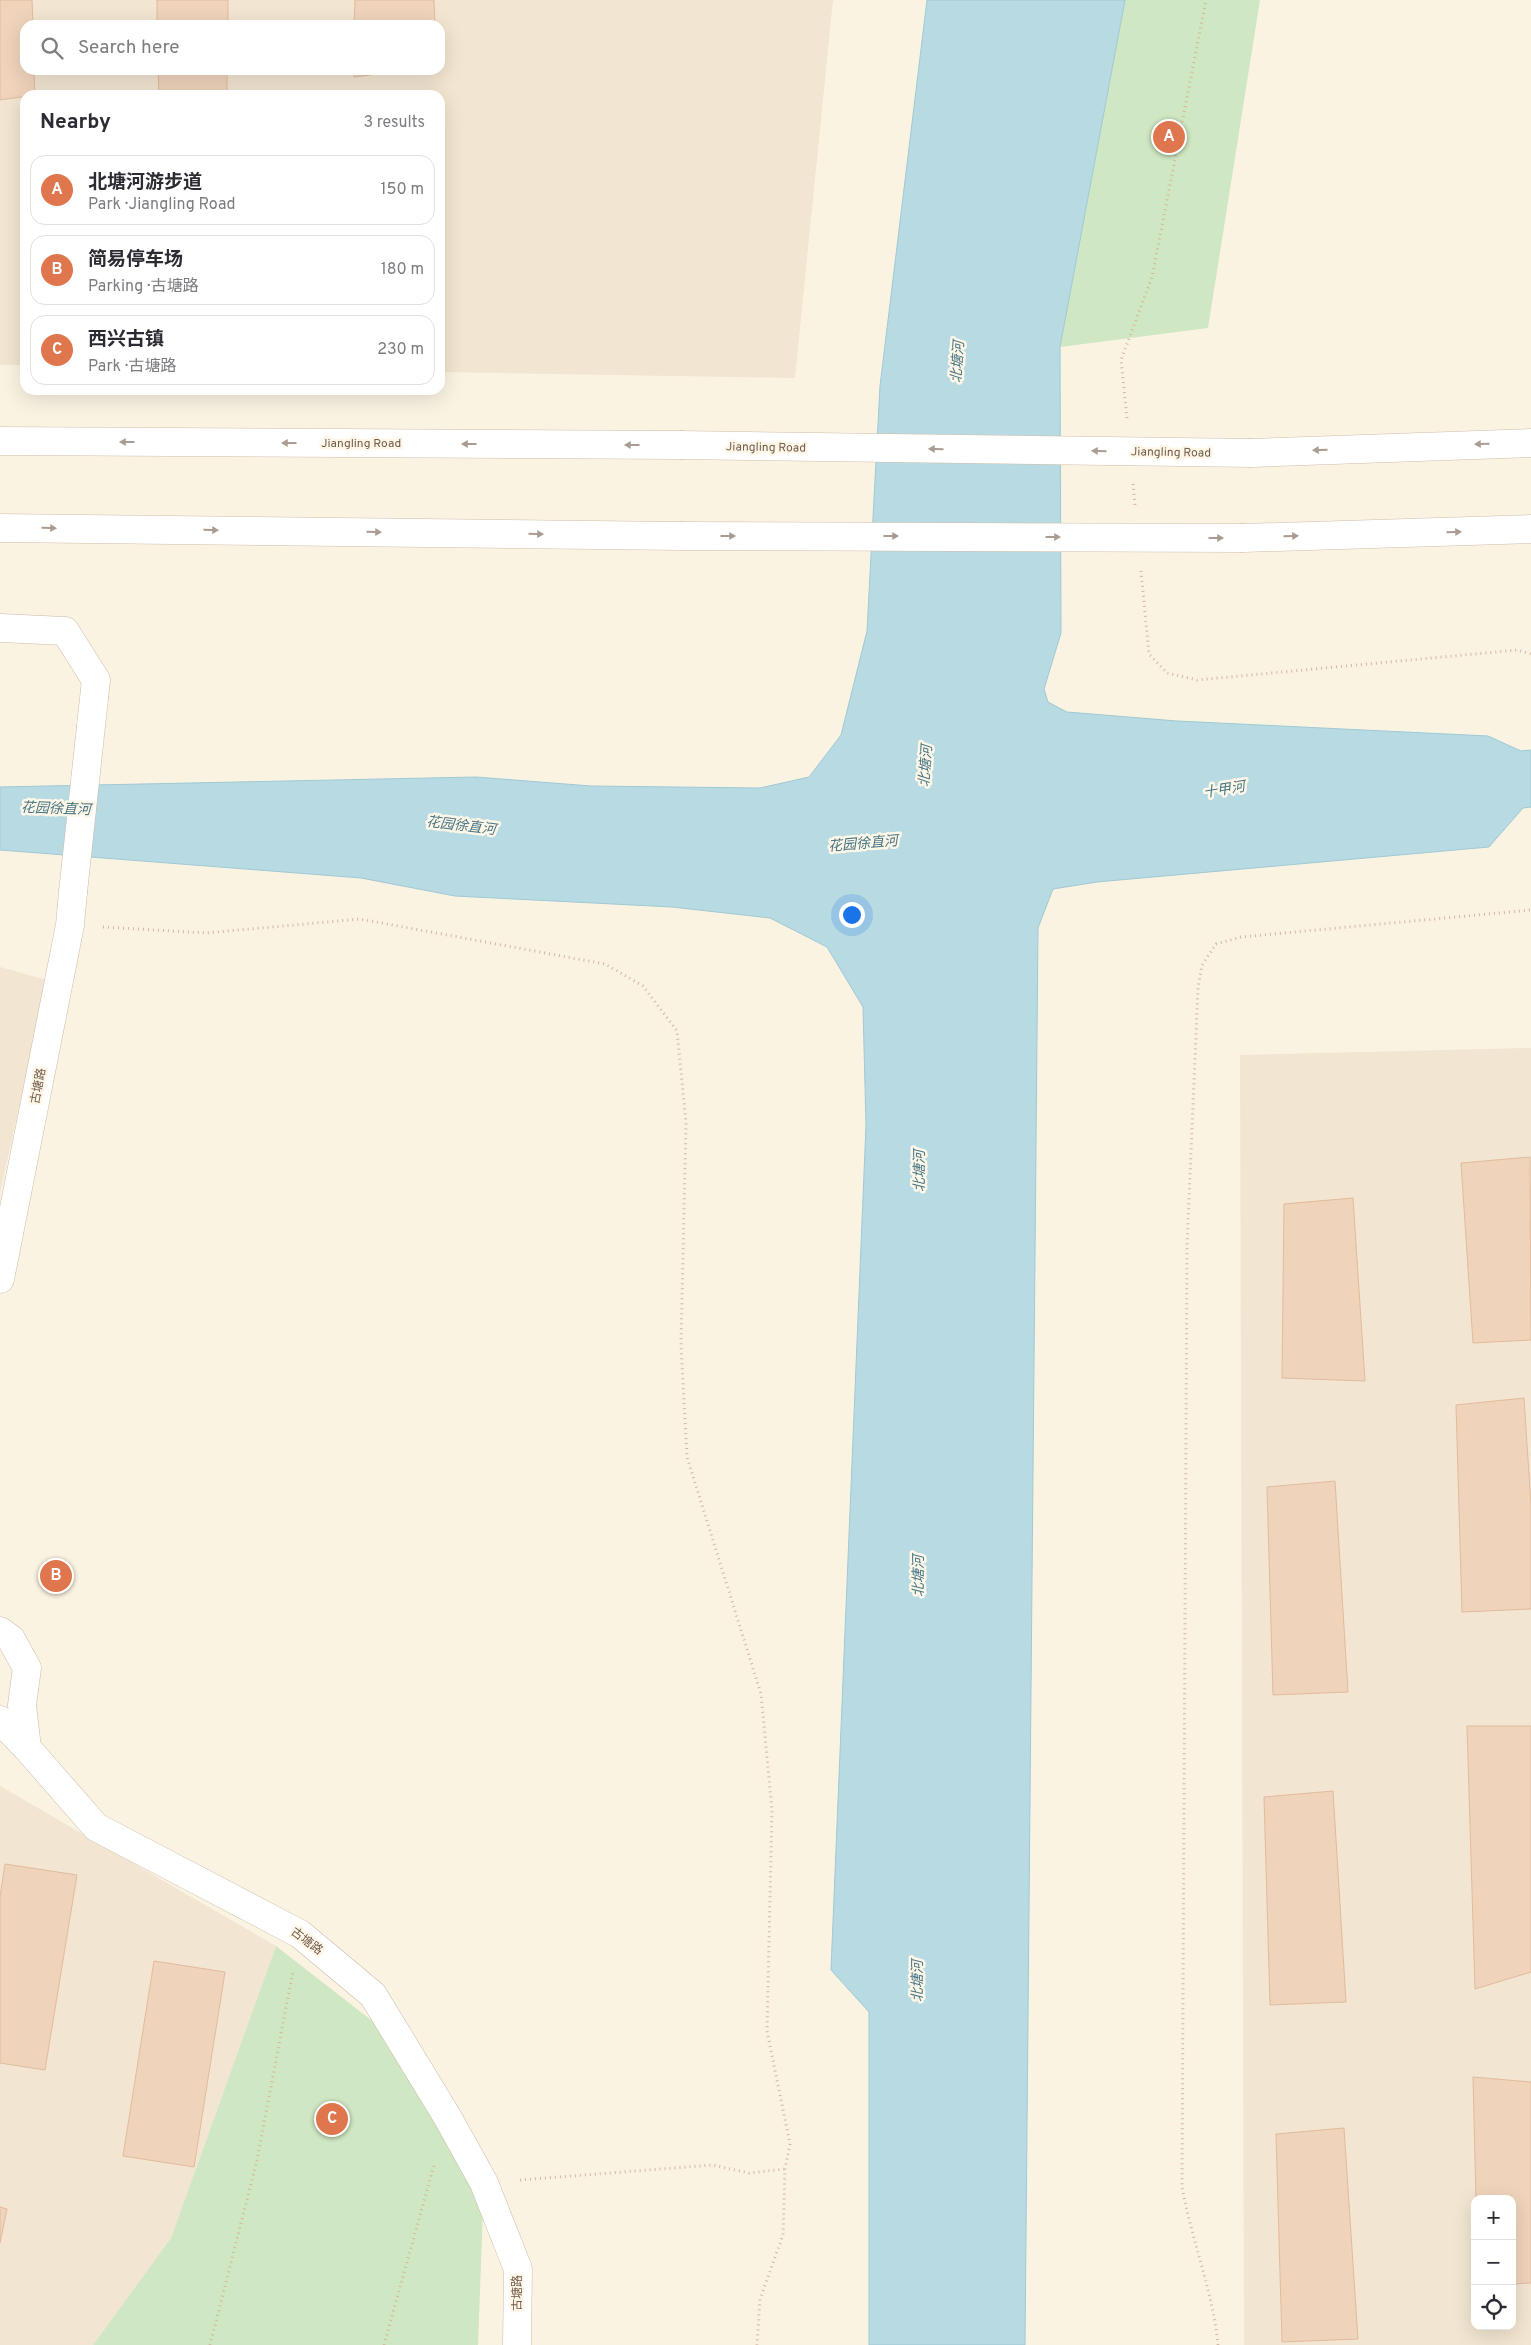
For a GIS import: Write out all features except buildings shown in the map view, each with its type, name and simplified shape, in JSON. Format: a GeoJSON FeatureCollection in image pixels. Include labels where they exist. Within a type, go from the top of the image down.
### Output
{"type":"FeatureCollection","features":[{"type":"Feature","properties":{"kind":"main road","name":"Jiangling Road"},"geometry":{"type":"LineString","coordinates":[[0,441],[680,446],[1252,453],[1531,442]]}},
{"type":"Feature","properties":{"kind":"main road"},"geometry":{"type":"LineString","coordinates":[[0,528],[680,536],[1243,538],[1531,530]]}},
{"type":"Feature","properties":{"kind":"main road","name":"古塘路"},"geometry":{"type":"LineString","coordinates":[[0,628],[65,631],[96,680],[70,925],[0,1279]]}},
{"type":"Feature","properties":{"kind":"main road"},"geometry":{"type":"LineString","coordinates":[[0,1631],[11,1639],[27,1668],[22,1705],[27,1748]]}},
{"type":"Feature","properties":{"kind":"main road","name":"古塘路"},"geometry":{"type":"LineString","coordinates":[[0,1720],[96,1827],[300,1934],[373,1995],[448,2118],[484,2183],[518,2269],[517,2345]]}},
{"type":"Feature","properties":{"kind":"path"},"geometry":{"type":"LineString","coordinates":[[1128,428],[1121,360],[1152,277],[1206,0]]}},
{"type":"Feature","properties":{"kind":"path"},"geometry":{"type":"LineString","coordinates":[[1132,477],[1135,507]]}},
{"type":"Feature","properties":{"kind":"path"},"geometry":{"type":"LineString","coordinates":[[1141,566],[1149,654],[1167,673],[1197,680],[1517,650],[1531,654]]}},
{"type":"Feature","properties":{"kind":"path"},"geometry":{"type":"LineString","coordinates":[[1218,2345],[1216,2320],[1188,2219],[1182,2186],[1187,1246],[1198,988],[1202,965],[1216,944],[1241,938],[1531,910]]}},
{"type":"Feature","properties":{"kind":"path"},"geometry":{"type":"LineString","coordinates":[[70,925],[206,933],[360,919],[604,964],[643,986],[677,1031],[686,1123],[681,1344],[687,1457],[761,1694],[772,1810],[767,2031],[790,2144],[785,2169],[783,2235],[760,2299],[757,2345]]}},
{"type":"Feature","properties":{"kind":"path"},"geometry":{"type":"LineString","coordinates":[[210,2345],[257,2160],[300,1934]]}},
{"type":"Feature","properties":{"kind":"path"},"geometry":{"type":"LineString","coordinates":[[384,2345],[448,2118]]}},
{"type":"Feature","properties":{"kind":"path"},"geometry":{"type":"LineString","coordinates":[[484,2183],[712,2165],[749,2173],[785,2169]]}},
{"type":"Feature","properties":{"kind":"shaded area"},"geometry":{"type":"Polygon","coordinates":[[[0,0],[833,0],[795,378],[445,372],[445,90],[20,90],[20,365],[0,365],[0,0]]]}},
{"type":"Feature","properties":{"kind":"shaded area"},"geometry":{"type":"Polygon","coordinates":[[[0,967],[47,980],[0,1193],[0,967]]]}},
{"type":"Feature","properties":{"kind":"shaded area"},"geometry":{"type":"Polygon","coordinates":[[[1531,1048],[1531,2345],[1244,2345],[1240,1055],[1531,1048]]]}},
{"type":"Feature","properties":{"kind":"shaded area"},"geometry":{"type":"Polygon","coordinates":[[[0,1786],[276,1946],[171,2238],[93,2345],[0,2345],[0,1786]]]}},
{"type":"Feature","properties":{"kind":"green space"},"geometry":{"type":"Polygon","coordinates":[[[1125,0],[1260,0],[1208,328],[1060,347],[1125,0]]]}},
{"type":"Feature","properties":{"kind":"green space"},"geometry":{"type":"Polygon","coordinates":[[[276,1946],[416,2055],[484,2183],[478,2345],[93,2345],[171,2238],[276,1946]]]}},
{"type":"Feature","properties":{"kind":"water"},"geometry":{"type":"Polygon","coordinates":[[[927,0],[1125,0],[1060,347],[1061,633],[1044,689],[1048,702],[1067,712],[1177,721],[1488,736],[1521,751],[1531,750],[1531,807],[1523,808],[1489,847],[1097,882],[1053,889],[1038,928],[1025,2345],[869,2345],[869,2012],[831,1970],[866,1125],[863,1007],[827,947],[770,918],[672,907],[455,896],[361,878],[0,850],[0,787],[476,777],[591,786],[760,788],[809,777],[841,735],[867,631],[880,386],[927,0]]]}},
{"type":"Feature","properties":{"kind":"place","name":"北塘河游步道"},"geometry":{"type":"Point","coordinates":[1169,137]}},
{"type":"Feature","properties":{"kind":"place","name":"简易停车场"},"geometry":{"type":"Point","coordinates":[56,1576]}},
{"type":"Feature","properties":{"kind":"place","name":"西兴古镇"},"geometry":{"type":"Point","coordinates":[332,2119]}},
{"type":"Feature","properties":{"kind":"water label","name":"北塘河"},"geometry":{"type":"Point","coordinates":[957,362]}},
{"type":"Feature","properties":{"kind":"water label","name":"北塘河"},"geometry":{"type":"Point","coordinates":[925,766]}},
{"type":"Feature","properties":{"kind":"water label","name":"十甲河"},"geometry":{"type":"Point","coordinates":[1224,789]}},
{"type":"Feature","properties":{"kind":"water label","name":"花园徐直河"},"geometry":{"type":"Point","coordinates":[56,808]}},
{"type":"Feature","properties":{"kind":"water label","name":"花园徐直河"},"geometry":{"type":"Point","coordinates":[461,825]}},
{"type":"Feature","properties":{"kind":"water label","name":"花园徐直河"},"geometry":{"type":"Point","coordinates":[863,843]}},
{"type":"Feature","properties":{"kind":"water label","name":"北塘河"},"geometry":{"type":"Point","coordinates":[919,1171]}},
{"type":"Feature","properties":{"kind":"water label","name":"北塘河"},"geometry":{"type":"Point","coordinates":[918,1576]}},
{"type":"Feature","properties":{"kind":"water label","name":"北塘河"},"geometry":{"type":"Point","coordinates":[917,1981]}}]}
